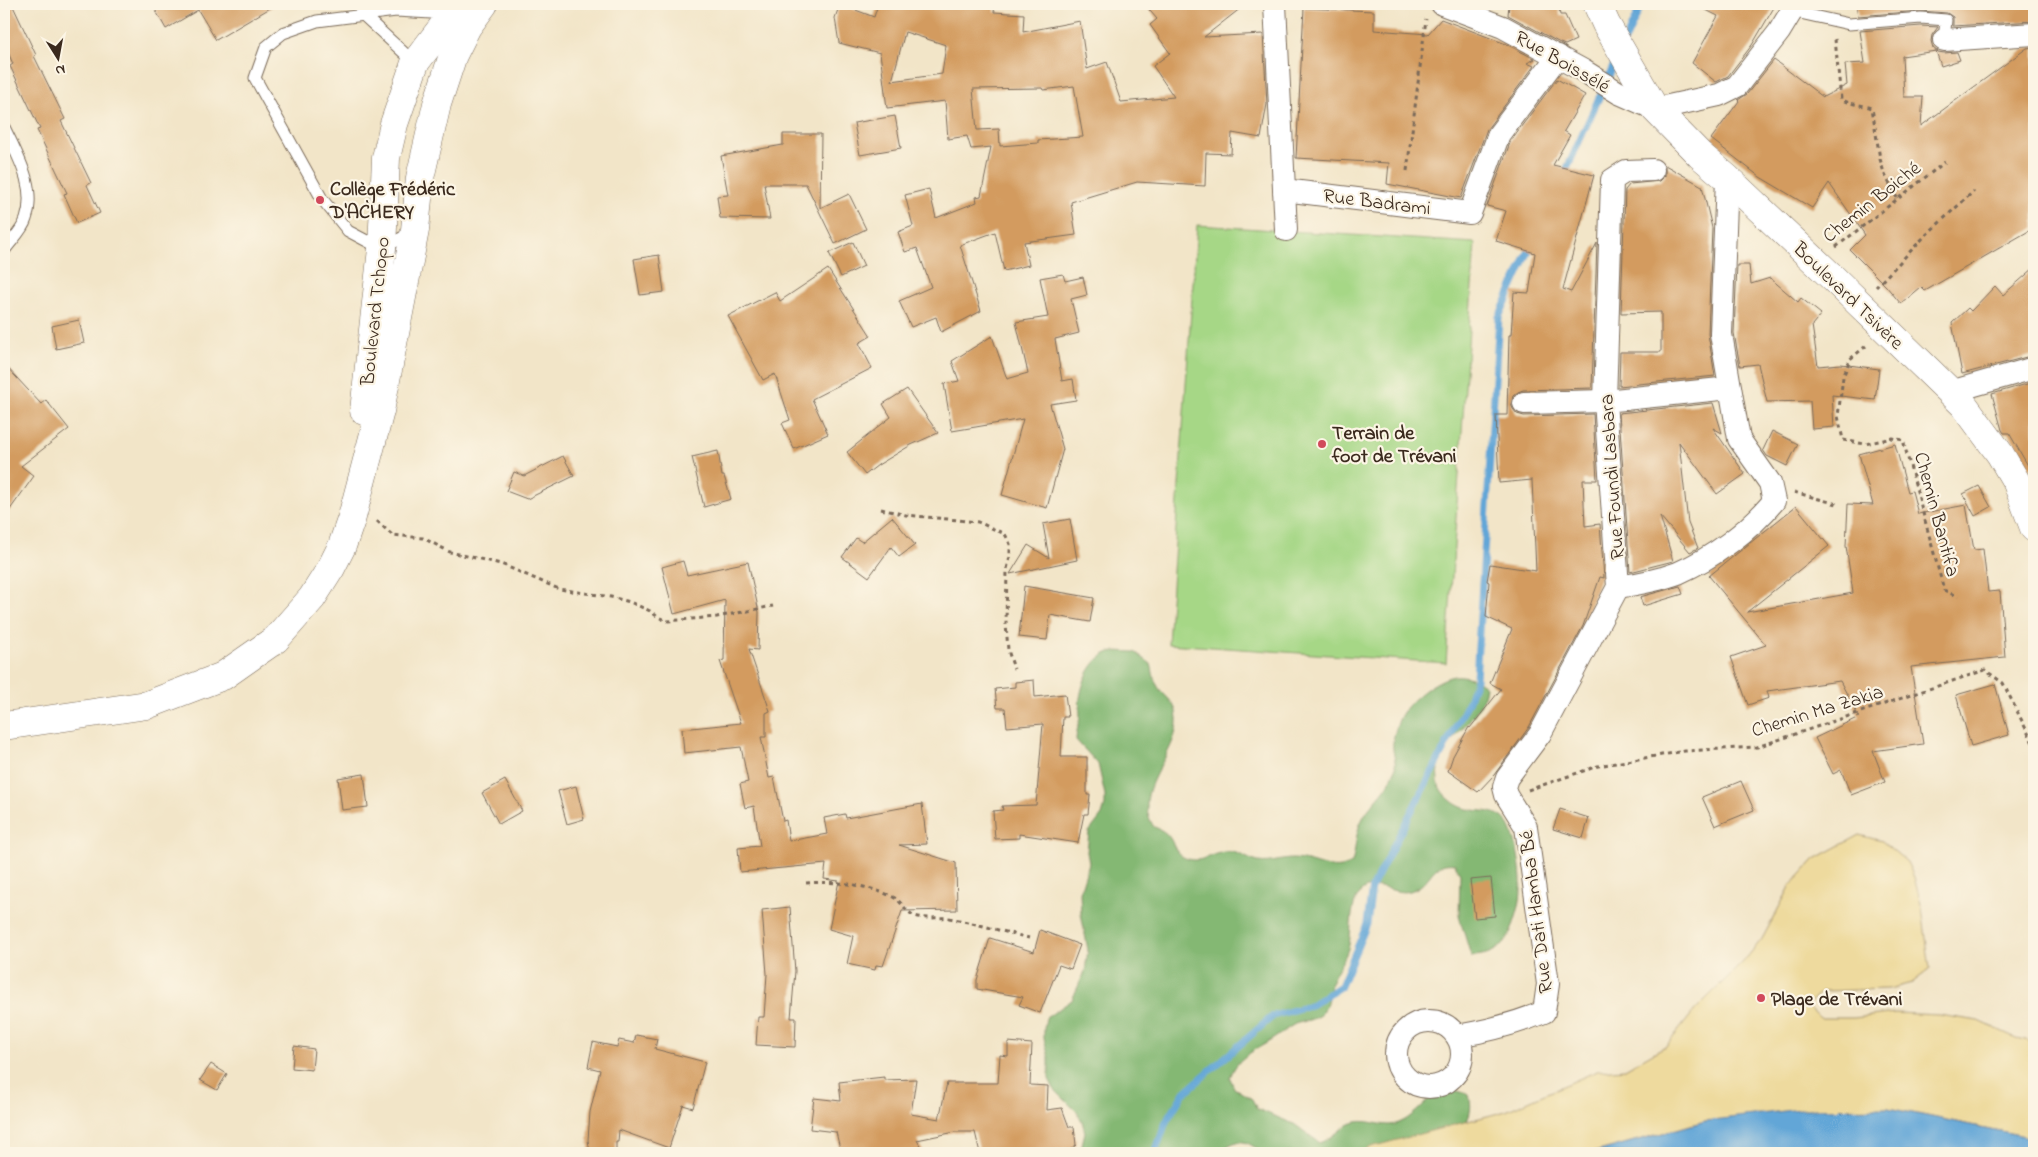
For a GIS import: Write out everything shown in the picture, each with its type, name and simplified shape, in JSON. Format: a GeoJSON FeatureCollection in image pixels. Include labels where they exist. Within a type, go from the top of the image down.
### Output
{"type":"FeatureCollection","features":[{"type":"Feature","properties":{"kind":"main road","name":"Boulevard Tchopo"},"geometry":{"type":"LineString","coordinates":[[4,726],[147,704],[223,676],[276,640],[312,598],[331,568],[352,517],[380,411],[416,230],[420,178],[437,104],[453,55],[467,27],[484,4]]}},
{"type":"Feature","properties":{"kind":"main road","name":"Boulevard Tchopo"},"geometry":{"type":"LineString","coordinates":[[352,517],[382,249],[386,158],[394,124],[415,63],[456,9]]}},
{"type":"Feature","properties":{"kind":"main road","name":"Boulevard Tsivère"},"geometry":{"type":"LineString","coordinates":[[1601,14],[1629,87],[1860,304],[1964,405],[2000,454],[2017,483],[2034,528]]}},
{"type":"Feature","properties":{"kind":"main road"},"geometry":{"type":"LineString","coordinates":[[415,63],[421,82],[420,90],[398,152],[397,172],[400,177],[420,178]]}},
{"type":"Feature","properties":{"kind":"street"},"geometry":{"type":"LineString","coordinates":[[1275,4],[1286,230]]}},
{"type":"Feature","properties":{"kind":"street","name":"Rue Boissélé"},"geometry":{"type":"LineString","coordinates":[[1435,8],[1503,27],[1584,71],[1629,87]]}},
{"type":"Feature","properties":{"kind":"street"},"geometry":{"type":"LineString","coordinates":[[1655,110],[1719,96],[1737,86],[1779,32],[1794,8]]}},
{"type":"Feature","properties":{"kind":"street"},"geometry":{"type":"LineString","coordinates":[[1944,40],[2034,34]]}},
{"type":"Feature","properties":{"kind":"street","name":"Rue Badrami"},"geometry":{"type":"LineString","coordinates":[[1284,190],[1470,213],[1499,134],[1558,56]]}},
{"type":"Feature","properties":{"kind":"street","name":"Rue Foundi Lasbara"},"geometry":{"type":"LineString","coordinates":[[1506,792],[1507,778],[1540,734],[1618,586],[1604,401],[1612,180],[1626,171],[1653,170]]}},
{"type":"Feature","properties":{"kind":"street"},"geometry":{"type":"LineString","coordinates":[[1618,586],[1639,584],[1678,573],[1708,557],[1750,527],[1774,501],[1770,483],[1739,439],[1721,334],[1727,178]]}},
{"type":"Feature","properties":{"kind":"street"},"geometry":{"type":"LineString","coordinates":[[1950,392],[2034,368]]}},
{"type":"Feature","properties":{"kind":"street"},"geometry":{"type":"LineString","coordinates":[[1524,403],[1604,401],[1730,388]]}},
{"type":"Feature","properties":{"kind":"street","name":"Rue Dati Hamba Bé"},"geometry":{"type":"LineString","coordinates":[[1457,1036],[1495,1030],[1544,1012],[1547,1000],[1548,984],[1526,826],[1506,792]]}},
{"type":"Feature","properties":{"kind":"lane"},"geometry":{"type":"LineString","coordinates":[[1794,8],[1848,24],[1921,18],[1946,20],[1944,40]]}},
{"type":"Feature","properties":{"kind":"lane"},"geometry":{"type":"LineString","coordinates":[[416,230],[382,249],[348,231],[322,199],[255,78],[266,47],[283,33],[317,22],[362,14],[456,9]]}},
{"type":"Feature","properties":{"kind":"lane"},"geometry":{"type":"LineString","coordinates":[[362,14],[415,63]]}},
{"type":"Feature","properties":{"kind":"lane"},"geometry":{"type":"LineString","coordinates":[[4,127],[25,174],[29,195],[26,220],[4,251]]}},
{"type":"Feature","properties":{"kind":"path"},"geometry":{"type":"LineString","coordinates":[[1406,172],[1435,8]]}},
{"type":"Feature","properties":{"kind":"path"},"geometry":{"type":"LineString","coordinates":[[1833,21],[1841,99],[1847,103],[1861,104],[1872,108],[1880,159],[1884,173],[1897,198]]}},
{"type":"Feature","properties":{"kind":"path","name":"Chemin Boiché"},"geometry":{"type":"LineString","coordinates":[[1816,263],[1945,162]]}},
{"type":"Feature","properties":{"kind":"path"},"geometry":{"type":"LineString","coordinates":[[1860,304],[1926,234],[1974,191]]}},
{"type":"Feature","properties":{"kind":"path","name":"Chemin Bantifa"},"geometry":{"type":"LineString","coordinates":[[1886,330],[1850,359],[1843,377],[1838,416],[1842,440],[1865,444],[1892,438],[1903,440],[1944,590],[1958,597]]}},
{"type":"Feature","properties":{"kind":"path"},"geometry":{"type":"LineString","coordinates":[[1770,483],[1837,504]]}},
{"type":"Feature","properties":{"kind":"path"},"geometry":{"type":"LineString","coordinates":[[881,509],[906,515],[978,522],[1005,534],[1010,544],[1010,557],[1007,569],[1006,624],[1008,650],[1014,669]]}},
{"type":"Feature","properties":{"kind":"path"},"geometry":{"type":"LineString","coordinates":[[352,517],[377,521],[392,535],[423,538],[450,552],[501,564],[559,589],[630,602],[667,621],[717,616],[772,606]]}},
{"type":"Feature","properties":{"kind":"path","name":"Chemin Ma Zakia"},"geometry":{"type":"LineString","coordinates":[[1506,792],[1598,766],[1685,751],[1757,747],[1986,670],[2003,683],[2034,745]]}},
{"type":"Feature","properties":{"kind":"path"},"geometry":{"type":"LineString","coordinates":[[806,883],[836,882],[860,885],[893,897],[904,905],[908,912],[914,915],[952,918],[1029,938]]}},
{"type":"Feature","properties":{"kind":"green space","name":"Terrain de foot de Trévani"},"geometry":{"type":"Polygon","coordinates":[[[1197,225],[1475,243],[1446,663],[1168,644],[1197,225]]]}},
{"type":"Feature","properties":{"kind":"green space"},"geometry":{"type":"Polygon","coordinates":[[[1114,651],[1135,652],[1151,664],[1154,678],[1159,688],[1174,706],[1177,718],[1176,732],[1151,786],[1147,799],[1148,813],[1154,827],[1162,830],[1167,835],[1178,853],[1194,860],[1233,852],[1262,862],[1292,859],[1329,867],[1344,866],[1352,863],[1358,832],[1364,815],[1387,786],[1394,772],[1394,734],[1399,720],[1408,706],[1431,686],[1455,676],[1468,677],[1486,687],[1483,700],[1476,712],[1449,743],[1442,755],[1438,767],[1438,781],[1442,792],[1455,803],[1469,809],[1496,814],[1507,822],[1511,830],[1517,850],[1521,889],[1518,910],[1509,936],[1496,950],[1478,956],[1471,956],[1459,916],[1460,874],[1455,864],[1447,864],[1436,869],[1423,884],[1410,891],[1404,892],[1378,887],[1366,889],[1356,899],[1348,950],[1331,983],[1323,1012],[1313,1019],[1295,1024],[1247,1055],[1237,1064],[1230,1078],[1234,1088],[1252,1099],[1257,1109],[1294,1124],[1320,1143],[1346,1126],[1356,1122],[1362,1121],[1388,1125],[1399,1123],[1416,1112],[1430,1098],[1446,1091],[1456,1091],[1469,1095],[1470,1110],[1465,1125],[1386,1153],[1261,1153],[1250,1144],[1240,1142],[1230,1145],[1218,1153],[1080,1153],[1085,1132],[1082,1121],[1077,1112],[1054,1089],[1049,1079],[1049,1058],[1044,1038],[1044,1028],[1046,1018],[1072,1000],[1085,971],[1088,950],[1081,913],[1080,892],[1089,863],[1087,852],[1089,832],[1102,815],[1105,795],[1098,764],[1076,740],[1076,737],[1080,717],[1080,698],[1087,675],[1095,662],[1107,653],[1114,651]]]}},
{"type":"Feature","properties":{"kind":"sand","name":"Plage de Trévani"},"geometry":{"type":"Polygon","coordinates":[[[1859,835],[1882,841],[1907,862],[1914,877],[1922,908],[1930,969],[1912,983],[1889,989],[1822,991],[1807,1005],[1820,1018],[1854,1018],[1895,1013],[1939,1015],[1979,1021],[2016,1038],[2034,1042],[2034,1138],[1888,1108],[1705,1121],[1592,1153],[1361,1153],[1371,1147],[1506,1111],[1597,1071],[1625,1069],[1667,1045],[1695,1010],[1744,961],[1762,939],[1791,885],[1815,859],[1859,835]]]}},
{"type":"Feature","properties":{"kind":"water"},"geometry":{"type":"Polygon","coordinates":[[[1888,1108],[2034,1138],[2034,1153],[1592,1153],[1705,1121],[1800,1109],[1888,1108]]]}},
{"type":"Feature","properties":{"kind":"building"},"geometry":{"type":"Polygon","coordinates":[[[4,4],[12,4],[36,55],[34,56],[65,119],[61,121],[91,183],[87,185],[100,213],[77,223],[64,194],[67,193],[37,130],[40,129],[10,66],[13,64],[4,43],[4,4]]]}},
{"type":"Feature","properties":{"kind":"building"},"geometry":{"type":"Polygon","coordinates":[[[152,4],[277,4],[216,40],[198,10],[166,29],[152,4]]]}},
{"type":"Feature","properties":{"kind":"building"},"geometry":{"type":"Polygon","coordinates":[[[840,4],[874,17],[878,4],[995,4],[994,12],[1024,14],[1023,32],[1080,21],[1087,69],[1107,62],[1121,102],[1174,97],[1153,66],[1170,53],[1150,25],[1157,19],[1144,4],[1246,4],[1204,37],[1263,34],[1267,104],[1261,138],[1232,133],[1231,154],[1206,153],[1205,186],[1137,182],[1071,202],[1076,235],[1024,242],[1029,265],[1004,271],[995,232],[960,245],[981,311],[941,332],[936,317],[911,327],[899,301],[931,287],[917,248],[905,252],[898,232],[913,226],[905,195],[929,189],[936,218],[977,202],[976,197],[981,196],[991,147],[971,149],[967,136],[948,139],[945,101],[887,108],[880,53],[839,43],[835,18],[840,4]],[[905,32],[892,81],[942,74],[946,45],[905,32]],[[1074,86],[1043,90],[1042,88],[973,89],[977,130],[999,129],[1000,146],[1038,143],[1038,140],[1083,137],[1074,86]]]}},
{"type":"Feature","properties":{"kind":"building"},"geometry":{"type":"Polygon","coordinates":[[[1509,4],[1558,4],[1560,15],[1565,15],[1576,40],[1565,45],[1560,43],[1508,15],[1509,4]]]}},
{"type":"Feature","properties":{"kind":"building"},"geometry":{"type":"Polygon","coordinates":[[[1694,4],[1776,4],[1752,45],[1728,76],[1716,82],[1692,63],[1718,16],[1694,4]]]}},
{"type":"Feature","properties":{"kind":"building"},"geometry":{"type":"Polygon","coordinates":[[[1856,4],[2034,4],[2034,21],[1953,26],[1953,17],[1947,13],[1920,11],[1858,16],[1856,4]]]}},
{"type":"Feature","properties":{"kind":"building"},"geometry":{"type":"Polygon","coordinates":[[[1304,8],[1374,11],[1374,30],[1428,34],[1441,19],[1506,44],[1535,59],[1527,63],[1534,66],[1487,129],[1461,198],[1387,184],[1389,163],[1296,158],[1304,8]]]}},
{"type":"Feature","properties":{"kind":"building"},"geometry":{"type":"Polygon","coordinates":[[[1921,26],[1938,27],[1932,35],[1933,48],[1938,52],[1944,53],[1957,52],[1960,60],[1941,66],[1936,51],[1902,56],[1904,97],[1923,97],[1921,126],[2027,48],[2034,47],[2034,228],[1925,291],[1921,287],[1901,304],[1850,250],[1865,235],[1829,183],[1812,208],[1760,177],[1711,139],[1738,100],[1747,94],[1774,60],[1823,97],[1847,85],[1845,64],[1865,63],[1860,31],[1921,26]]]}},
{"type":"Feature","properties":{"kind":"building"},"geometry":{"type":"Polygon","coordinates":[[[1557,79],[1585,95],[1564,131],[1570,135],[1553,165],[1594,175],[1563,289],[1571,292],[1597,243],[1592,388],[1523,390],[1513,396],[1511,404],[1517,414],[1524,416],[1593,414],[1597,480],[1583,480],[1585,526],[1600,524],[1604,578],[1600,577],[1583,626],[1529,727],[1494,775],[1478,792],[1448,771],[1453,756],[1469,727],[1501,689],[1490,683],[1512,629],[1486,617],[1489,582],[1487,581],[1490,564],[1536,571],[1532,480],[1499,483],[1496,415],[1507,415],[1509,335],[1511,335],[1514,292],[1529,293],[1535,253],[1496,241],[1506,211],[1487,206],[1511,140],[1557,79]]]}},
{"type":"Feature","properties":{"kind":"building"},"geometry":{"type":"Polygon","coordinates":[[[895,116],[901,148],[860,155],[854,123],[895,116]]]}},
{"type":"Feature","properties":{"kind":"building"},"geometry":{"type":"Polygon","coordinates":[[[783,134],[821,134],[820,208],[849,194],[866,229],[835,244],[806,184],[764,184],[770,219],[720,218],[717,196],[728,195],[721,156],[783,145],[783,134]]]}},
{"type":"Feature","properties":{"kind":"building"},"geometry":{"type":"Polygon","coordinates":[[[1665,165],[1702,186],[1712,228],[1708,334],[1715,376],[1619,386],[1620,352],[1661,352],[1661,312],[1621,313],[1625,190],[1630,184],[1660,181],[1665,176],[1665,165]]]}},
{"type":"Feature","properties":{"kind":"building"},"geometry":{"type":"Polygon","coordinates":[[[853,242],[864,266],[841,277],[829,253],[853,242]]]}},
{"type":"Feature","properties":{"kind":"building"},"geometry":{"type":"Polygon","coordinates":[[[659,255],[664,292],[640,295],[634,259],[659,255]]]}},
{"type":"Feature","properties":{"kind":"building"},"geometry":{"type":"Polygon","coordinates":[[[1737,265],[1749,265],[1751,284],[1770,278],[1798,302],[1801,298],[1821,314],[1812,325],[1818,366],[1841,364],[1879,369],[1875,400],[1832,395],[1834,427],[1812,429],[1810,401],[1767,402],[1758,364],[1740,366],[1734,333],[1737,265]]]}},
{"type":"Feature","properties":{"kind":"building"},"geometry":{"type":"Polygon","coordinates":[[[2034,268],[2034,355],[1962,374],[1952,323],[1968,308],[1971,311],[1995,286],[2003,295],[2034,268]]]}},
{"type":"Feature","properties":{"kind":"building"},"geometry":{"type":"Polygon","coordinates":[[[828,269],[871,336],[859,343],[872,368],[812,399],[828,434],[794,449],[782,423],[790,420],[775,374],[763,380],[728,316],[775,292],[780,301],[828,269]]]}},
{"type":"Feature","properties":{"kind":"building"},"geometry":{"type":"Polygon","coordinates":[[[1063,274],[1065,281],[1083,277],[1087,295],[1071,299],[1079,333],[1055,339],[1062,381],[1073,379],[1076,400],[1050,404],[1063,449],[1047,508],[1002,495],[1023,419],[952,431],[944,384],[959,381],[952,361],[992,336],[1007,379],[1028,373],[1016,322],[1048,317],[1040,278],[1063,274]]]}},
{"type":"Feature","properties":{"kind":"building"},"geometry":{"type":"Polygon","coordinates":[[[79,320],[84,343],[56,349],[52,326],[79,320]]]}},
{"type":"Feature","properties":{"kind":"building"},"geometry":{"type":"Polygon","coordinates":[[[4,364],[41,404],[46,400],[69,429],[21,466],[34,476],[4,518],[4,364]]]}},
{"type":"Feature","properties":{"kind":"building"},"geometry":{"type":"Polygon","coordinates":[[[2034,382],[2034,476],[2009,433],[2004,433],[2002,430],[1992,394],[2034,382]]]}},
{"type":"Feature","properties":{"kind":"building"},"geometry":{"type":"Polygon","coordinates":[[[907,389],[938,433],[911,445],[865,475],[847,452],[891,417],[883,404],[907,389]]]}},
{"type":"Feature","properties":{"kind":"building"},"geometry":{"type":"Polygon","coordinates":[[[1713,403],[1722,433],[1713,428],[1745,474],[1717,494],[1679,442],[1688,523],[1698,548],[1690,552],[1660,516],[1673,561],[1630,572],[1619,413],[1713,403]]]}},
{"type":"Feature","properties":{"kind":"building"},"geometry":{"type":"Polygon","coordinates":[[[1772,431],[1798,444],[1787,466],[1767,456],[1763,450],[1772,431]]]}},
{"type":"Feature","properties":{"kind":"building"},"geometry":{"type":"Polygon","coordinates":[[[1895,444],[1908,492],[1912,491],[1918,514],[1966,505],[1974,550],[1983,549],[1988,592],[2000,591],[2005,657],[1911,667],[1923,744],[1873,751],[1885,782],[1851,795],[1841,770],[1833,774],[1815,738],[1859,717],[1840,681],[1767,691],[1769,698],[1748,705],[1731,657],[1766,645],[1709,576],[1796,506],[1829,546],[1747,612],[1853,593],[1846,546],[1848,504],[1873,505],[1859,454],[1895,444]]]}},
{"type":"Feature","properties":{"kind":"building"},"geometry":{"type":"Polygon","coordinates":[[[718,451],[722,476],[724,476],[731,499],[704,507],[692,457],[718,451]]]}},
{"type":"Feature","properties":{"kind":"building"},"geometry":{"type":"Polygon","coordinates":[[[563,456],[574,476],[527,499],[506,491],[514,472],[524,476],[563,456]]]}},
{"type":"Feature","properties":{"kind":"building"},"geometry":{"type":"Polygon","coordinates":[[[1979,486],[1991,507],[1975,516],[1963,494],[1979,486]]]}},
{"type":"Feature","properties":{"kind":"building"},"geometry":{"type":"Polygon","coordinates":[[[892,517],[915,545],[899,557],[891,547],[869,577],[842,557],[856,538],[862,542],[892,517]]]}},
{"type":"Feature","properties":{"kind":"building"},"geometry":{"type":"Polygon","coordinates":[[[1070,519],[1077,560],[1010,574],[1028,545],[1049,558],[1043,524],[1070,519]]]}},
{"type":"Feature","properties":{"kind":"building"},"geometry":{"type":"Polygon","coordinates":[[[683,561],[687,575],[748,562],[759,612],[758,650],[749,649],[770,711],[766,713],[766,737],[761,737],[769,778],[774,777],[783,821],[786,820],[789,841],[827,834],[824,818],[845,814],[846,818],[922,804],[927,844],[899,845],[956,863],[957,910],[902,911],[883,966],[876,965],[875,970],[847,964],[853,936],[829,929],[839,881],[824,879],[826,864],[740,872],[738,848],[760,846],[754,806],[745,808],[740,784],[748,782],[741,747],[684,753],[682,729],[741,723],[720,661],[724,660],[725,600],[674,614],[662,567],[683,561]]]}},
{"type":"Feature","properties":{"kind":"building"},"geometry":{"type":"Polygon","coordinates":[[[1024,586],[1094,598],[1090,622],[1050,615],[1047,640],[1019,637],[1024,586]]]}},
{"type":"Feature","properties":{"kind":"building"},"geometry":{"type":"Polygon","coordinates":[[[1680,586],[1683,594],[1643,606],[1640,597],[1680,586]]]}},
{"type":"Feature","properties":{"kind":"building"},"geometry":{"type":"Polygon","coordinates":[[[1034,680],[1035,697],[1065,694],[1068,717],[1063,717],[1061,757],[1087,757],[1087,795],[1090,795],[1088,814],[1084,814],[1078,843],[1019,834],[1019,838],[995,839],[993,811],[1003,810],[1002,806],[1036,805],[1043,724],[1007,727],[1005,708],[997,708],[995,689],[1015,687],[1015,682],[1034,680]]]}},
{"type":"Feature","properties":{"kind":"building"},"geometry":{"type":"Polygon","coordinates":[[[1995,684],[2009,735],[1971,746],[1956,695],[1995,684]]]}},
{"type":"Feature","properties":{"kind":"building"},"geometry":{"type":"Polygon","coordinates":[[[364,774],[368,807],[342,810],[338,778],[364,774]]]}},
{"type":"Feature","properties":{"kind":"building"},"geometry":{"type":"Polygon","coordinates":[[[505,780],[522,811],[499,824],[482,793],[505,780]]]}},
{"type":"Feature","properties":{"kind":"building"},"geometry":{"type":"Polygon","coordinates":[[[1741,781],[1754,810],[1715,826],[1702,797],[1741,781]]]}},
{"type":"Feature","properties":{"kind":"building"},"geometry":{"type":"Polygon","coordinates":[[[576,786],[584,819],[567,824],[558,791],[576,786]]]}},
{"type":"Feature","properties":{"kind":"building"},"geometry":{"type":"Polygon","coordinates":[[[1560,809],[1589,818],[1583,838],[1553,829],[1560,809]]]}},
{"type":"Feature","properties":{"kind":"building"},"geometry":{"type":"Polygon","coordinates":[[[1491,878],[1495,916],[1475,918],[1470,880],[1491,878]]]}},
{"type":"Feature","properties":{"kind":"building"},"geometry":{"type":"Polygon","coordinates":[[[790,907],[795,971],[791,1018],[796,1018],[795,1047],[756,1045],[758,1017],[764,1017],[767,974],[762,910],[790,907]]]}},
{"type":"Feature","properties":{"kind":"building"},"geometry":{"type":"Polygon","coordinates":[[[1040,930],[1080,945],[1071,969],[1059,965],[1040,1013],[1019,1005],[1023,997],[977,989],[977,980],[990,938],[1034,952],[1040,930]]]}},
{"type":"Feature","properties":{"kind":"building"},"geometry":{"type":"Polygon","coordinates":[[[636,1035],[657,1039],[655,1049],[705,1062],[693,1108],[683,1105],[669,1148],[619,1130],[616,1153],[590,1153],[588,1140],[590,1112],[600,1070],[588,1067],[593,1042],[617,1047],[619,1040],[634,1043],[636,1035]]]}},
{"type":"Feature","properties":{"kind":"building"},"geometry":{"type":"Polygon","coordinates":[[[1008,1042],[1032,1044],[1030,1085],[1048,1086],[1047,1110],[1062,1108],[1069,1127],[1074,1127],[1076,1145],[1066,1153],[980,1153],[975,1132],[955,1132],[917,1140],[924,1153],[841,1153],[836,1132],[810,1129],[814,1098],[841,1101],[839,1082],[884,1077],[884,1080],[916,1079],[911,1114],[939,1119],[947,1083],[998,1083],[1000,1055],[1008,1056],[1008,1042]]]}},
{"type":"Feature","properties":{"kind":"building"},"geometry":{"type":"Polygon","coordinates":[[[294,1046],[314,1049],[312,1070],[292,1068],[294,1046]]]}},
{"type":"Feature","properties":{"kind":"building"},"geometry":{"type":"Polygon","coordinates":[[[211,1064],[227,1074],[217,1090],[200,1080],[211,1064]]]}},
{"type":"Feature","properties":{"kind":"waterway"},"geometry":{"type":"LineString","coordinates":[[1625,41],[1639,10],[1644,4]]}},
{"type":"Feature","properties":{"kind":"waterway"},"geometry":{"type":"LineString","coordinates":[[1564,175],[1617,58]]}},
{"type":"Feature","properties":{"kind":"waterway"},"geometry":{"type":"LineString","coordinates":[[1155,1153],[1166,1122],[1183,1094],[1273,1016],[1311,1005],[1341,986],[1367,924],[1372,887],[1468,703],[1476,679],[1499,317],[1532,244]]}},
{"type":"Feature","properties":{"kind":"place","name":"Collège Frédéric D'ACHERY"},"geometry":{"type":"Point","coordinates":[320,200]}},
{"type":"Feature","properties":{"kind":"place","name":"Terrain de foot de Trévani"},"geometry":{"type":"Point","coordinates":[1322,444]}},
{"type":"Feature","properties":{"kind":"place","name":"Plage de Trévani"},"geometry":{"type":"Point","coordinates":[1761,998]}}]}
